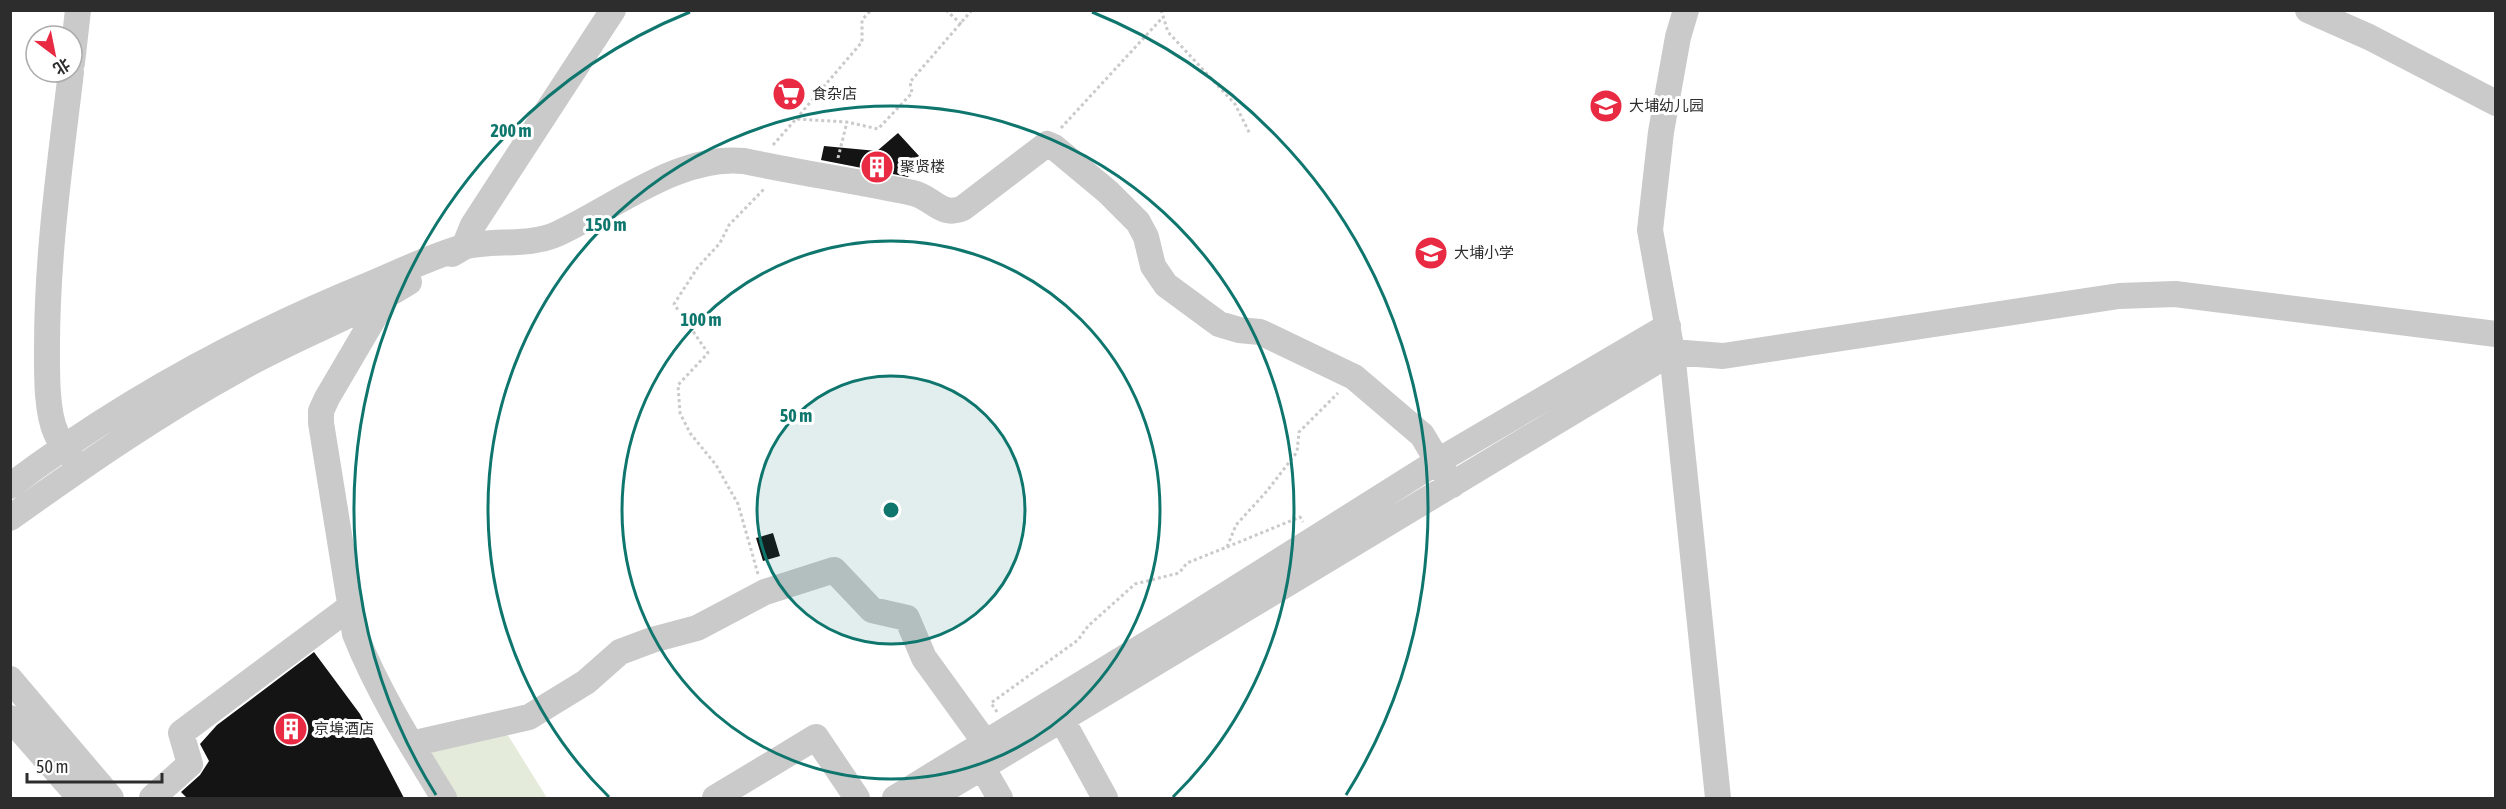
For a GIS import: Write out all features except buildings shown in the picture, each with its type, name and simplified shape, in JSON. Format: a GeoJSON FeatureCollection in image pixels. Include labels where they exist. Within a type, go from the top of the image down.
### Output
{"type":"FeatureCollection","features":[{"type":"Feature","properties":{"kind":"street"},"geometry":{"type":"LineString","coordinates":[[464,247],[473,225],[613,10]]}},
{"type":"Feature","properties":{"kind":"street"},"geometry":{"type":"LineString","coordinates":[[1686,10],[1678,37],[1661,132],[1650,230],[1672,352],[1718,798]]}},
{"type":"Feature","properties":{"kind":"street"},"geometry":{"type":"LineString","coordinates":[[2308,10],[2369,37],[2496,103]]}},
{"type":"Feature","properties":{"kind":"street"},"geometry":{"type":"LineString","coordinates":[[69,84],[52,218],[47,294],[47,370],[56,433],[80,468]]}},
{"type":"Feature","properties":{"kind":"street"},"geometry":{"type":"LineString","coordinates":[[10,518],[80,468],[193,395],[384,288],[464,247],[555,235],[656,182],[703,164],[731,159],[916,194],[942,209],[953,212],[963,208],[1047,144],[1054,147],[1108,192],[1138,222],[1146,237],[1153,266],[1158,276],[1175,293],[1219,324],[1239,330],[1260,332],[1354,377],[1422,435],[1452,485]]}},
{"type":"Feature","properties":{"kind":"street"},"geometry":{"type":"LineString","coordinates":[[10,486],[63,446],[128,405],[219,354],[310,309],[384,288]]}},
{"type":"Feature","properties":{"kind":"street"},"geometry":{"type":"LineString","coordinates":[[384,288],[321,411],[322,437],[356,634],[366,662],[444,798]]}},
{"type":"Feature","properties":{"kind":"street"},"geometry":{"type":"LineString","coordinates":[[895,798],[1062,720],[1672,352],[1723,356],[2119,296],[2175,294],[2496,334]]}},
{"type":"Feature","properties":{"kind":"street"},"geometry":{"type":"LineString","coordinates":[[931,798],[988,756],[1007,729],[1438,461],[1668,326]]}},
{"type":"Feature","properties":{"kind":"street"},"geometry":{"type":"LineString","coordinates":[[411,744],[529,717],[586,682],[620,652],[652,640],[697,628],[765,592],[834,570],[872,610],[907,618],[924,658],[988,756],[1000,798]]}},
{"type":"Feature","properties":{"kind":"street"},"geometry":{"type":"LineString","coordinates":[[152,798],[190,764],[181,733],[350,607]]}},
{"type":"Feature","properties":{"kind":"street"},"geometry":{"type":"LineString","coordinates":[[10,679],[111,798]]}},
{"type":"Feature","properties":{"kind":"street"},"geometry":{"type":"LineString","coordinates":[[10,718],[80,798]]}},
{"type":"Feature","properties":{"kind":"street"},"geometry":{"type":"LineString","coordinates":[[1062,720],[1105,798]]}},
{"type":"Feature","properties":{"kind":"street"},"geometry":{"type":"LineString","coordinates":[[715,798],[816,737],[857,798]]}},
{"type":"Feature","properties":{"kind":"path"},"geometry":{"type":"LineString","coordinates":[[756,164],[862,42],[862,20],[871,10]]}},
{"type":"Feature","properties":{"kind":"path"},"geometry":{"type":"LineString","coordinates":[[946,10],[962,25]]}},
{"type":"Feature","properties":{"kind":"path"},"geometry":{"type":"LineString","coordinates":[[796,119],[847,122],[878,129],[912,93],[910,82],[962,25],[972,10]]}},
{"type":"Feature","properties":{"kind":"path"},"geometry":{"type":"LineString","coordinates":[[1161,10],[1168,32],[1235,104],[1250,134]]}},
{"type":"Feature","properties":{"kind":"path"},"geometry":{"type":"LineString","coordinates":[[1047,144],[1163,17]]}},
{"type":"Feature","properties":{"kind":"path"},"geometry":{"type":"LineString","coordinates":[[833,180],[847,122]]}},
{"type":"Feature","properties":{"kind":"path"},"geometry":{"type":"LineString","coordinates":[[765,592],[753,562],[738,504],[716,465],[690,433],[680,413],[678,385],[708,353],[674,304],[698,267],[720,243],[729,225],[782,170]]}},
{"type":"Feature","properties":{"kind":"path"},"geometry":{"type":"LineString","coordinates":[[1227,547],[1236,525],[1268,491],[1297,452],[1299,432],[1354,377]]}},
{"type":"Feature","properties":{"kind":"path"},"geometry":{"type":"LineString","coordinates":[[1007,729],[991,703],[1078,640],[1088,626],[1135,584],[1179,573],[1187,563],[1300,517],[1314,540]]}},
{"type":"Feature","properties":{"kind":"green space"},"geometry":{"type":"Polygon","coordinates":[[[502,730],[509,737],[547,798],[458,798],[432,755],[433,743],[502,730]]]}},
{"type":"Feature","properties":{"kind":"place","name":"食杂店"},"geometry":{"type":"Point","coordinates":[789,94]}},
{"type":"Feature","properties":{"kind":"place","name":"大埔幼儿园"},"geometry":{"type":"Point","coordinates":[1606,106]}},
{"type":"Feature","properties":{"kind":"place","name":"聚贤楼"},"geometry":{"type":"Point","coordinates":[877,167]}},
{"type":"Feature","properties":{"kind":"place","name":"大埔小学"},"geometry":{"type":"Point","coordinates":[1431,253]}},
{"type":"Feature","properties":{"kind":"place","name":"京埠酒店"},"geometry":{"type":"Point","coordinates":[291,729]}}]}
